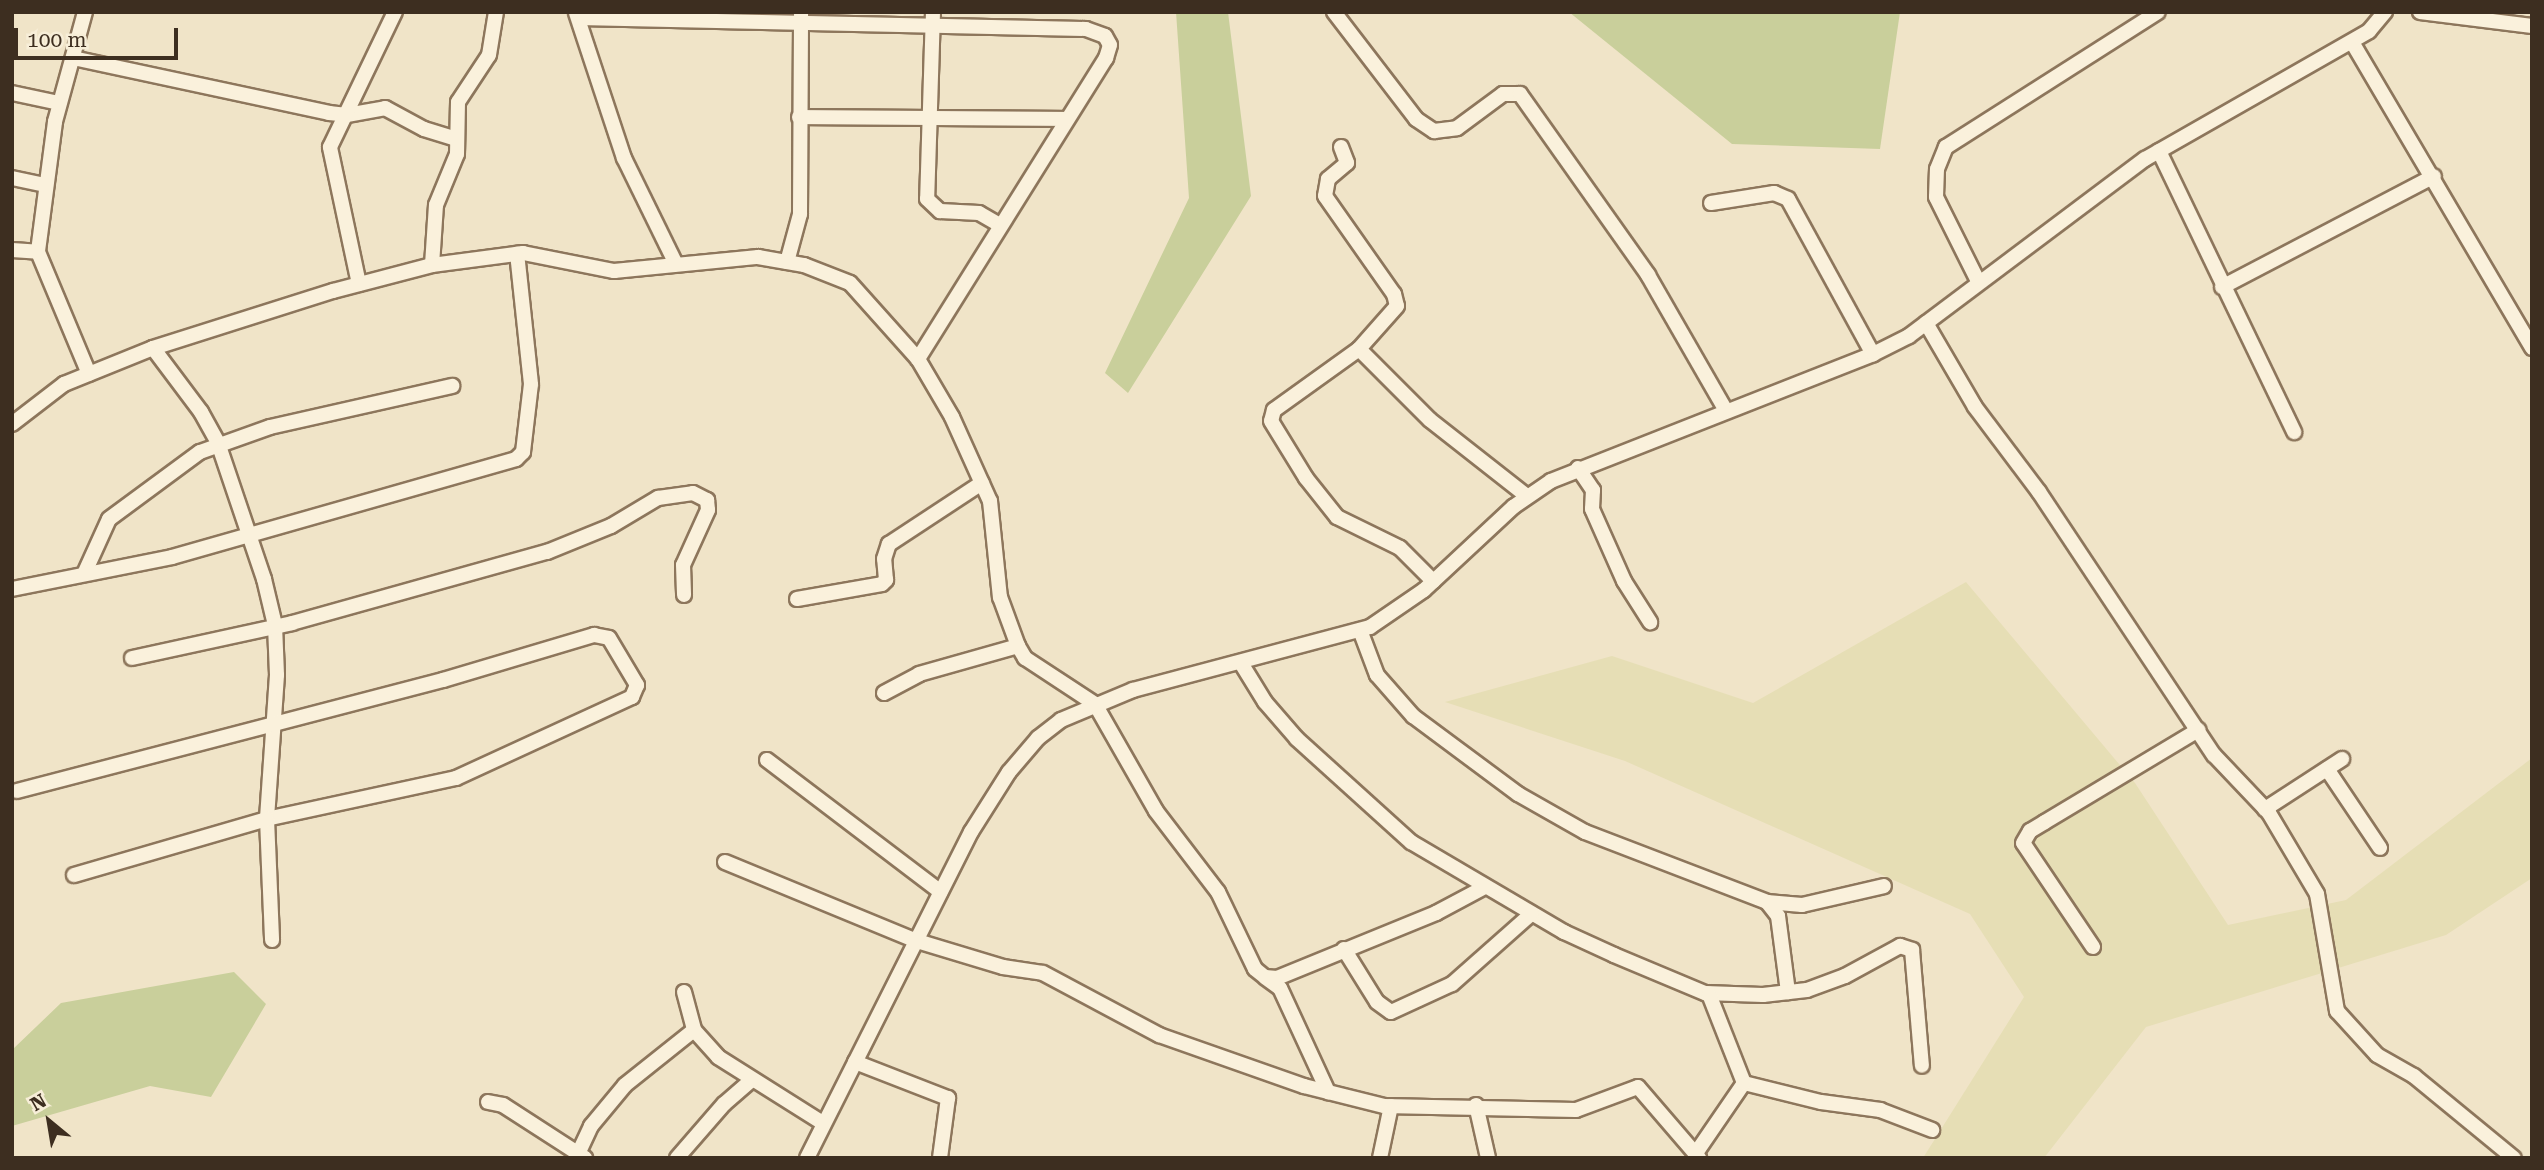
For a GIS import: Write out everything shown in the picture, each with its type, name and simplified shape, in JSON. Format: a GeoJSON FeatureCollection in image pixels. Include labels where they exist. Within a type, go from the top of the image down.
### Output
{"type":"FeatureCollection","features":[{"type":"Feature","properties":{"kind":"street"},"geometry":{"type":"LineString","coordinates":[[85,12],[59,103],[38,252],[66,310],[89,374]]}},
{"type":"Feature","properties":{"kind":"street"},"geometry":{"type":"LineString","coordinates":[[359,284],[330,161],[333,138],[347,115],[395,12]]}},
{"type":"Feature","properties":{"kind":"street"},"geometry":{"type":"LineString","coordinates":[[432,265],[436,205],[455,163],[458,102],[489,55],[496,12]]}},
{"type":"Feature","properties":{"kind":"street"},"geometry":{"type":"LineString","coordinates":[[1334,12],[1416,119],[1434,131],[1457,128],[1503,94],[1520,94],[1648,275],[1725,409]]}},
{"type":"Feature","properties":{"kind":"street"},"geometry":{"type":"LineString","coordinates":[[1978,281],[1936,197],[1937,169],[1946,147],[2158,12]]}},
{"type":"Feature","properties":{"kind":"street"},"geometry":{"type":"LineString","coordinates":[[807,1158],[971,832],[1009,772],[1038,737],[1095,704],[1133,690],[1360,630],[1388,616],[1433,581],[1527,496],[1578,468],[1873,354],[1926,323],[1978,281],[2158,151],[2370,32],[2385,12]]}},
{"type":"Feature","properties":{"kind":"street"},"geometry":{"type":"LineString","coordinates":[[2420,12],[2532,26]]}},
{"type":"Feature","properties":{"kind":"street"},"geometry":{"type":"LineString","coordinates":[[676,264],[624,158],[578,15],[933,19],[1099,32],[1108,40],[1109,51],[918,359]]}},
{"type":"Feature","properties":{"kind":"street"},"geometry":{"type":"LineString","coordinates":[[787,262],[800,214],[801,18]]}},
{"type":"Feature","properties":{"kind":"street"},"geometry":{"type":"LineString","coordinates":[[933,19],[928,117],[930,204],[940,211],[979,212],[1000,225]]}},
{"type":"Feature","properties":{"kind":"street"},"geometry":{"type":"LineString","coordinates":[[2352,41],[2434,176],[2532,348]]}},
{"type":"Feature","properties":{"kind":"street"},"geometry":{"type":"LineString","coordinates":[[73,58],[347,115],[385,108],[456,139]]}},
{"type":"Feature","properties":{"kind":"street"},"geometry":{"type":"LineString","coordinates":[[12,93],[59,103]]}},
{"type":"Feature","properties":{"kind":"street"},"geometry":{"type":"LineString","coordinates":[[799,117],[1067,119]]}},
{"type":"Feature","properties":{"kind":"street"},"geometry":{"type":"LineString","coordinates":[[1341,147],[1347,163],[1328,179],[1325,196],[1397,301],[1395,312],[1359,349],[1274,410],[1274,429],[1337,517],[1400,548],[1433,581]]}},
{"type":"Feature","properties":{"kind":"street"},"geometry":{"type":"LineString","coordinates":[[2158,151],[2294,432]]}},
{"type":"Feature","properties":{"kind":"street"},"geometry":{"type":"LineString","coordinates":[[2222,287],[2434,176]]}},
{"type":"Feature","properties":{"kind":"street"},"geometry":{"type":"LineString","coordinates":[[12,178],[46,185]]}},
{"type":"Feature","properties":{"kind":"street"},"geometry":{"type":"LineString","coordinates":[[1711,203],[1774,193],[1788,199],[1873,354]]}},
{"type":"Feature","properties":{"kind":"street"},"geometry":{"type":"LineString","coordinates":[[12,250],[38,252]]}},
{"type":"Feature","properties":{"kind":"street"},"geometry":{"type":"LineString","coordinates":[[12,589],[85,572],[172,557],[520,456],[531,384],[517,254]]}},
{"type":"Feature","properties":{"kind":"street"},"geometry":{"type":"LineString","coordinates":[[12,424],[48,395],[89,374],[153,348],[359,284],[432,265],[517,254],[614,271],[758,257],[787,262],[850,283],[918,359],[982,483],[990,501],[1000,597],[1025,658],[1095,704],[1156,811],[1206,874],[1250,959],[1265,977],[1280,988],[1328,1092]]}},
{"type":"Feature","properties":{"kind":"street"},"geometry":{"type":"LineString","coordinates":[[1926,323],[1975,407],[2054,514],[2214,755],[2265,809],[2317,894],[2337,1011],[2377,1055],[2414,1076],[2514,1158]]}},
{"type":"Feature","properties":{"kind":"street"},"geometry":{"type":"LineString","coordinates":[[153,348],[201,412],[218,443],[249,534],[275,625],[274,722],[267,819],[272,940]]}},
{"type":"Feature","properties":{"kind":"street"},"geometry":{"type":"LineString","coordinates":[[1359,349],[1417,409],[1527,496]]}},
{"type":"Feature","properties":{"kind":"street"},"geometry":{"type":"LineString","coordinates":[[85,572],[109,519],[122,506],[218,443],[452,386]]}},
{"type":"Feature","properties":{"kind":"street"},"geometry":{"type":"LineString","coordinates":[[1578,468],[1593,490],[1592,509],[1624,581],[1650,622]]}},
{"type":"Feature","properties":{"kind":"street"},"geometry":{"type":"LineString","coordinates":[[797,599],[882,584],[886,580],[884,559],[889,544],[982,483]]}},
{"type":"Feature","properties":{"kind":"street"},"geometry":{"type":"LineString","coordinates":[[132,657],[275,625],[547,552],[611,526],[658,498],[693,492],[707,500],[708,510],[683,565],[684,595]]}},
{"type":"Feature","properties":{"kind":"street"},"geometry":{"type":"LineString","coordinates":[[1360,630],[1377,675],[1413,716],[1518,794],[1643,857],[1767,902],[1802,905],[1884,886]]}},
{"type":"Feature","properties":{"kind":"street"},"geometry":{"type":"LineString","coordinates":[[17,791],[443,680],[594,635],[609,638],[638,689],[635,695],[586,720],[456,778],[267,819],[75,875]]}},
{"type":"Feature","properties":{"kind":"street"},"geometry":{"type":"LineString","coordinates":[[884,693],[919,674],[1018,646]]}},
{"type":"Feature","properties":{"kind":"street"},"geometry":{"type":"LineString","coordinates":[[1241,663],[1265,702],[1297,739],[1411,842],[1531,914],[1604,951],[1709,994],[1788,992],[1845,976],[1900,946],[1912,950],[1922,1066]]}},
{"type":"Feature","properties":{"kind":"street"},"geometry":{"type":"LineString","coordinates":[[2093,947],[2023,843],[2037,827],[2198,730]]}},
{"type":"Feature","properties":{"kind":"street"},"geometry":{"type":"LineString","coordinates":[[767,760],[941,892]]}},
{"type":"Feature","properties":{"kind":"street"},"geometry":{"type":"LineString","coordinates":[[2265,809],[2342,760]]}},
{"type":"Feature","properties":{"kind":"street"},"geometry":{"type":"LineString","coordinates":[[2328,769],[2380,848]]}},
{"type":"Feature","properties":{"kind":"street"},"geometry":{"type":"LineString","coordinates":[[725,862],[917,941],[1003,967],[1043,973],[1159,1035],[1328,1092],[1391,1106],[1476,1105],[1576,1110],[1638,1087],[1698,1155],[1744,1083]]}},
{"type":"Feature","properties":{"kind":"street"},"geometry":{"type":"LineString","coordinates":[[1265,977],[1278,978],[1436,913],[1485,887]]}},
{"type":"Feature","properties":{"kind":"street"},"geometry":{"type":"LineString","coordinates":[[1767,902],[1778,916],[1788,992]]}},
{"type":"Feature","properties":{"kind":"street"},"geometry":{"type":"LineString","coordinates":[[1344,949],[1377,1002],[1391,1012],[1452,984],[1531,914]]}},
{"type":"Feature","properties":{"kind":"street"},"geometry":{"type":"LineString","coordinates":[[684,992],[694,1030],[718,1057],[823,1123]]}},
{"type":"Feature","properties":{"kind":"street"},"geometry":{"type":"LineString","coordinates":[[1709,994],[1744,1083]]}},
{"type":"Feature","properties":{"kind":"street"},"geometry":{"type":"LineString","coordinates":[[488,1102],[503,1105],[582,1156],[591,1126],[625,1085],[694,1030]]}},
{"type":"Feature","properties":{"kind":"street"},"geometry":{"type":"LineString","coordinates":[[855,1062],[948,1098],[940,1158]]}},
{"type":"Feature","properties":{"kind":"street"},"geometry":{"type":"LineString","coordinates":[[677,1158],[706,1122],[752,1080]]}},
{"type":"Feature","properties":{"kind":"street"},"geometry":{"type":"LineString","coordinates":[[1744,1083],[1821,1102],[1880,1110],[1931,1130]]}},
{"type":"Feature","properties":{"kind":"street"},"geometry":{"type":"LineString","coordinates":[[1476,1105],[1489,1158]]}},
{"type":"Feature","properties":{"kind":"street"},"geometry":{"type":"LineString","coordinates":[[1380,1158],[1391,1106]]}},
{"type":"Feature","properties":{"kind":"shaded area"},"geometry":{"type":"Polygon","coordinates":[[[1966,582],[2135,783],[2228,925],[2346,900],[2532,758],[2532,878],[2446,935],[2146,1027],[2044,1158],[1923,1158],[2024,997],[1970,914],[1625,761],[1445,702],[1612,656],[1753,703],[1966,582]]]}},
{"type":"Feature","properties":{"kind":"green space"},"geometry":{"type":"Polygon","coordinates":[[[1176,12],[1228,12],[1251,196],[1128,393],[1105,373],[1189,198],[1176,12]]]}},
{"type":"Feature","properties":{"kind":"green space"},"geometry":{"type":"Polygon","coordinates":[[[1569,12],[1900,12],[1880,149],[1732,144],[1569,12]]]}},
{"type":"Feature","properties":{"kind":"green space"},"geometry":{"type":"Polygon","coordinates":[[[234,972],[266,1004],[211,1097],[150,1086],[12,1126],[12,1050],[61,1003],[234,972]]]}}]}
